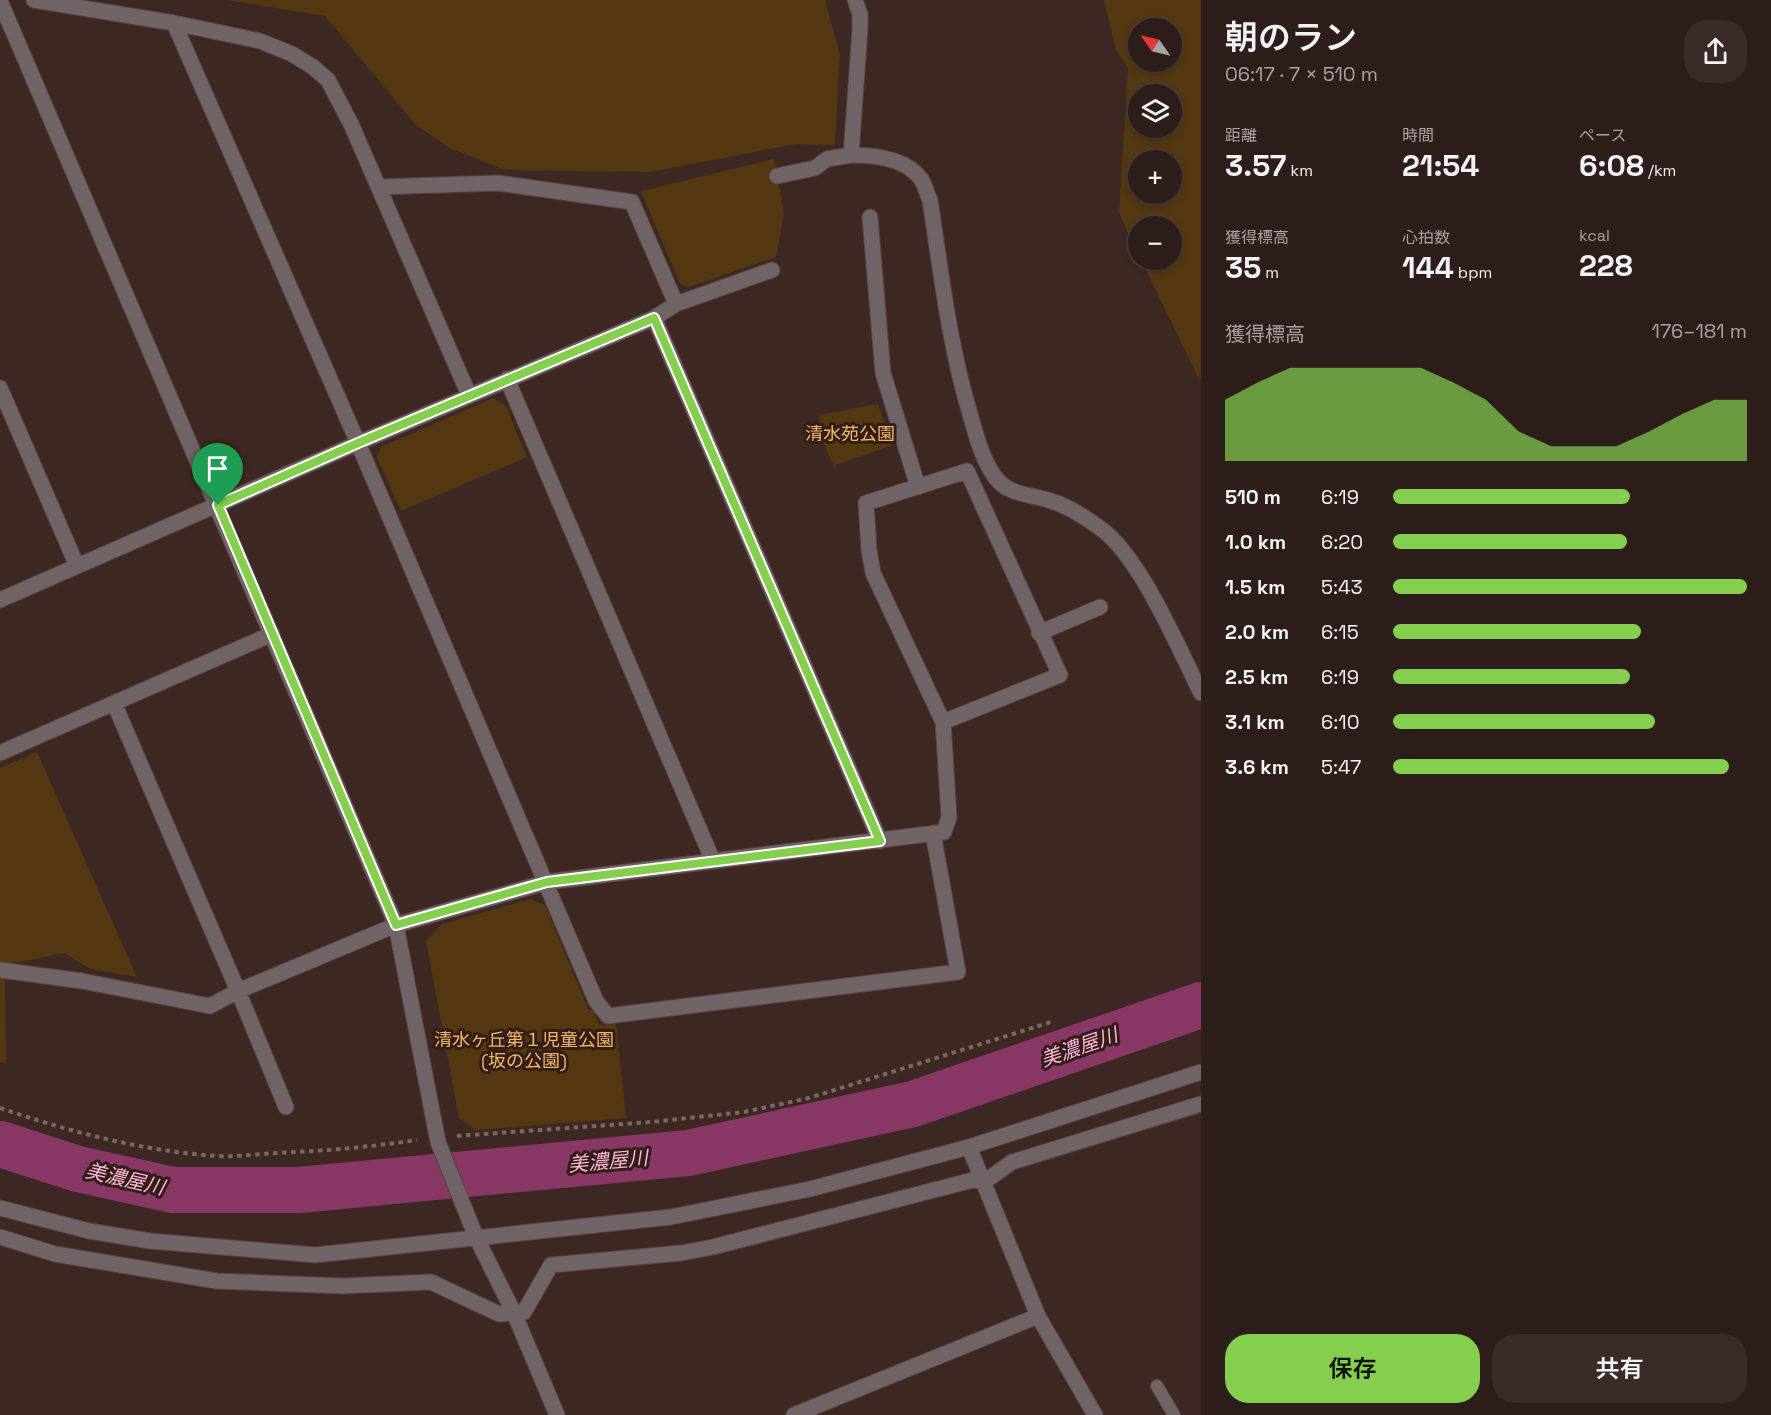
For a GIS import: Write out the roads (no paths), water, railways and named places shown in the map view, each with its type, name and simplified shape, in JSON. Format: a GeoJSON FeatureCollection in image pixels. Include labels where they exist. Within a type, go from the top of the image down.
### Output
{"type":"FeatureCollection","features":[{"type":"Feature","properties":{"kind":"street"},"geometry":{"type":"LineString","coordinates":[[34,0],[174,23],[260,41],[292,54],[328,80],[351,124],[469,395]]}},
{"type":"Feature","properties":{"kind":"street"},"geometry":{"type":"LineString","coordinates":[[851,155],[860,30],[860,14],[855,0]]}},
{"type":"Feature","properties":{"kind":"street"},"geometry":{"type":"LineString","coordinates":[[0,1],[218,505],[396,925],[438,1140],[476,1237],[514,1313],[557,1415]]}},
{"type":"Feature","properties":{"kind":"street"},"geometry":{"type":"LineString","coordinates":[[174,23],[358,443],[596,1001],[608,1016],[958,972],[933,833]]}},
{"type":"Feature","properties":{"kind":"street"},"geometry":{"type":"LineString","coordinates":[[777,176],[815,168],[827,159],[851,155],[894,160],[908,166],[920,178],[930,200],[957,372],[976,436],[996,478],[1021,494],[1048,500],[1070,509],[1101,528],[1112,538],[1126,555],[1152,597],[1201,693]]}},
{"type":"Feature","properties":{"kind":"street"},"geometry":{"type":"LineString","coordinates":[[379,187],[498,183],[632,202],[676,304]]}},
{"type":"Feature","properties":{"kind":"street"},"geometry":{"type":"LineString","coordinates":[[870,217],[883,373],[918,487]]}},
{"type":"Feature","properties":{"kind":"street"},"geometry":{"type":"LineString","coordinates":[[0,600],[469,395],[654,318],[676,304],[772,270]]}},
{"type":"Feature","properties":{"kind":"street"},"geometry":{"type":"LineString","coordinates":[[654,318],[880,841]]}},
{"type":"Feature","properties":{"kind":"street"},"geometry":{"type":"LineString","coordinates":[[507,379],[713,861]]}},
{"type":"Feature","properties":{"kind":"street"},"geometry":{"type":"LineString","coordinates":[[0,388],[77,566]]}},
{"type":"Feature","properties":{"kind":"street"},"geometry":{"type":"LineString","coordinates":[[0,970],[82,981],[210,1006],[238,991],[396,925],[547,882],[944,832],[949,817],[943,722],[873,573],[866,503],[967,471],[1060,675],[943,722]]}},
{"type":"Feature","properties":{"kind":"street"},"geometry":{"type":"LineString","coordinates":[[1039,633],[1100,607]]}},
{"type":"Feature","properties":{"kind":"street"},"geometry":{"type":"LineString","coordinates":[[0,753],[272,634]]}},
{"type":"Feature","properties":{"kind":"street"},"geometry":{"type":"LineString","coordinates":[[114,703],[286,1107]]}},
{"type":"Feature","properties":{"kind":"street"},"geometry":{"type":"LineString","coordinates":[[0,1208],[89,1231],[150,1241],[315,1255],[671,1217],[810,1189],[969,1147],[1201,1072]]}},
{"type":"Feature","properties":{"kind":"street"},"geometry":{"type":"LineString","coordinates":[[0,1237],[55,1254],[217,1281],[342,1286],[431,1282],[499,1314],[524,1312],[551,1265],[681,1253],[973,1180],[984,1182],[1012,1162],[1201,1104]]}},
{"type":"Feature","properties":{"kind":"street"},"geometry":{"type":"LineString","coordinates":[[969,1147],[1038,1316],[1095,1415]]}},
{"type":"Feature","properties":{"kind":"street"},"geometry":{"type":"LineString","coordinates":[[794,1415],[1038,1316]]}},
{"type":"Feature","properties":{"kind":"lane"},"geometry":{"type":"LineString","coordinates":[[1157,1386],[1174,1415]]}},
{"type":"Feature","properties":{"kind":"waterway","name":"美濃屋川"},"geometry":{"type":"LineString","coordinates":[[0,1144],[78,1169],[173,1190],[299,1190],[688,1153],[913,1104],[1201,1005]]}},
{"type":"Feature","properties":{"kind":"park label","name":"清水苑公園"},"geometry":{"type":"Point","coordinates":[850,434]}},
{"type":"Feature","properties":{"kind":"park label","name":"清水ヶ丘第１児童公園 (坂の公園)"},"geometry":{"type":"Point","coordinates":[524,1050]}}]}
